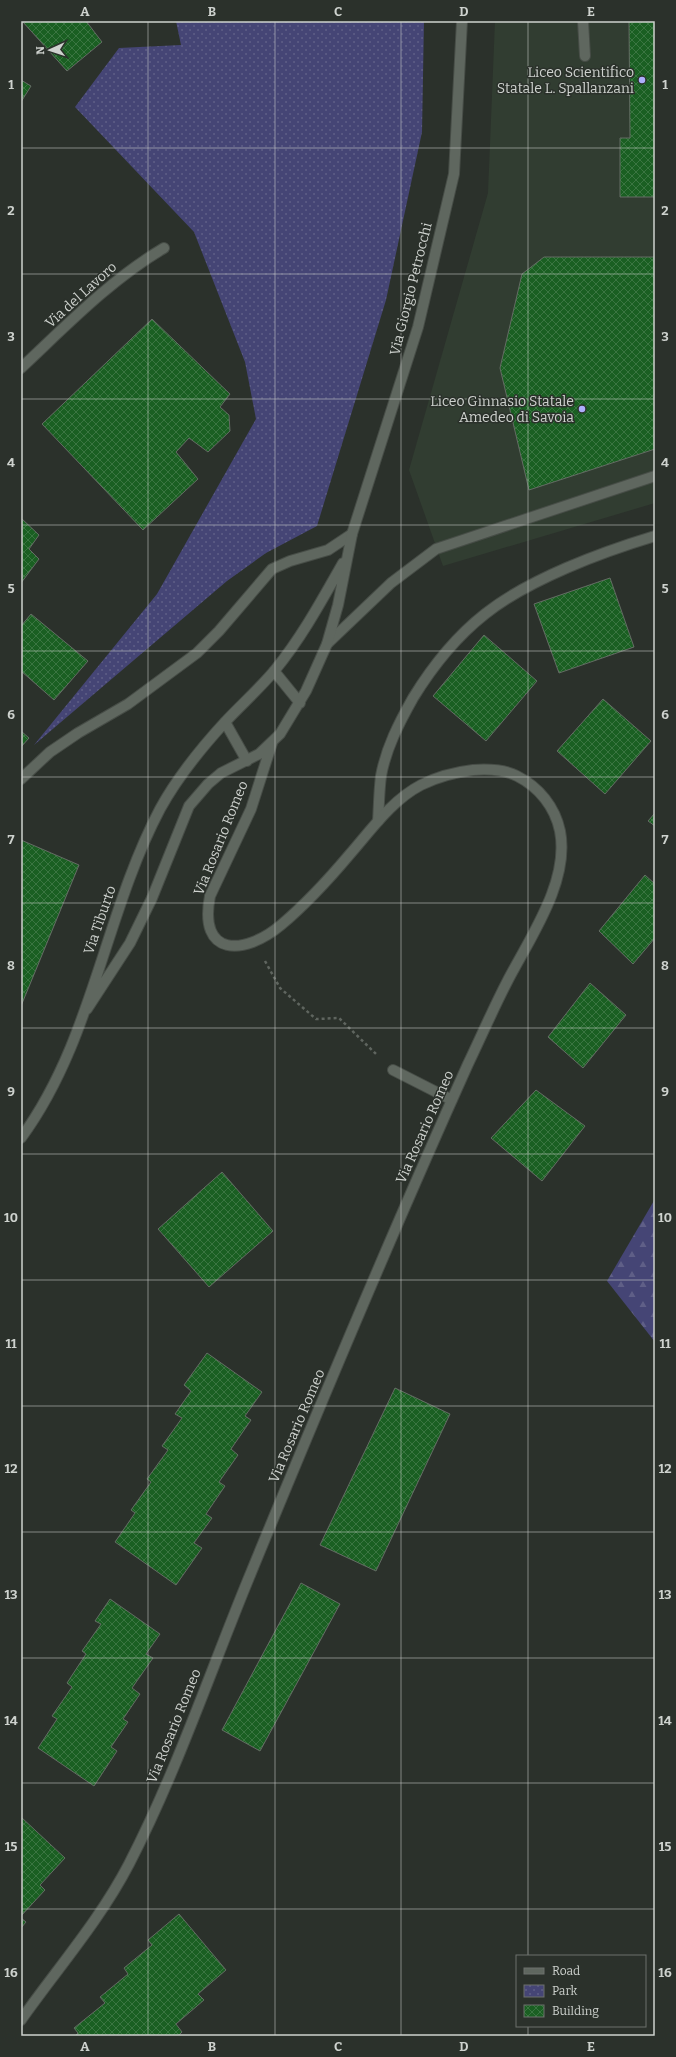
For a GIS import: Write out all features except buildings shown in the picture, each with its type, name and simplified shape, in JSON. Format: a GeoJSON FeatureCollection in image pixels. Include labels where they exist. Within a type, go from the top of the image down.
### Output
{"type":"FeatureCollection","features":[{"type":"Feature","properties":{"kind":"street","name":"Via Giorgio Petrocchi"},"geometry":{"type":"LineString","coordinates":[[272,743],[289,721],[300,703],[327,644],[338,605],[352,534],[418,327],[454,174],[462,21]]}},
{"type":"Feature","properties":{"kind":"street"},"geometry":{"type":"LineString","coordinates":[[584,21],[585,56]]}},
{"type":"Feature","properties":{"kind":"street","name":"Via del Lavoro"},"geometry":{"type":"LineString","coordinates":[[21,368],[113,283],[146,258],[164,248]]}},
{"type":"Feature","properties":{"kind":"street"},"geometry":{"type":"LineString","coordinates":[[327,644],[391,583],[436,549],[655,476]]}},
{"type":"Feature","properties":{"kind":"street"},"geometry":{"type":"LineString","coordinates":[[21,779],[50,752],[78,733],[128,704],[197,653],[219,631],[272,569],[290,561],[328,550],[352,534]]}},
{"type":"Feature","properties":{"kind":"street"},"geometry":{"type":"LineString","coordinates":[[378,821],[381,777],[396,730],[420,687],[461,636],[485,614],[514,594],[585,561],[655,536]]}},
{"type":"Feature","properties":{"kind":"street","name":"Via Giorgio Petrocchi"},"geometry":{"type":"LineString","coordinates":[[225,722],[274,671],[313,618],[347,556]]}},
{"type":"Feature","properties":{"kind":"street"},"geometry":{"type":"LineString","coordinates":[[274,671],[300,703]]}},
{"type":"Feature","properties":{"kind":"street"},"geometry":{"type":"LineString","coordinates":[[225,722],[247,761]]}},
{"type":"Feature","properties":{"kind":"street","name":"Via Tiburto"},"geometry":{"type":"LineString","coordinates":[[21,1138],[55,1081],[87,1009],[110,931],[146,839],[170,794],[185,771],[225,722]]}},
{"type":"Feature","properties":{"kind":"street"},"geometry":{"type":"LineString","coordinates":[[87,1009],[130,943],[154,892],[189,806],[208,784],[221,773],[247,761],[272,743]]}},
{"type":"Feature","properties":{"kind":"street","name":"Via Rosario Romeo"},"geometry":{"type":"LineString","coordinates":[[21,2020],[98,1915],[128,1866],[142,1837],[353,1326],[452,1100],[501,993],[551,896],[559,864],[561,835],[552,807],[532,786],[509,772],[493,770],[464,772],[434,779],[407,794],[378,821],[319,888],[279,927],[255,942],[241,946],[230,946],[220,943],[212,935],[208,922],[207,910],[210,896],[250,809],[272,743]]}},
{"type":"Feature","properties":{"kind":"street"},"geometry":{"type":"LineString","coordinates":[[393,1070],[452,1100]]}},
{"type":"Feature","properties":{"kind":"path"},"geometry":{"type":"LineString","coordinates":[[255,942],[280,988],[316,1019],[339,1018],[393,1070]]}},
{"type":"Feature","properties":{"kind":"shaded area"},"geometry":{"type":"Polygon","coordinates":[[[495,21],[655,21],[655,503],[443,566],[409,470],[488,193],[495,21]]]}},
{"type":"Feature","properties":{"kind":"green space"},"geometry":{"type":"Polygon","coordinates":[[[176,21],[424,21],[422,132],[386,300],[317,526],[266,553],[227,581],[34,745],[157,594],[256,419],[245,362],[194,232],[75,107],[119,48],[181,45],[176,21]]]}},
{"type":"Feature","properties":{"kind":"green space"},"geometry":{"type":"Polygon","coordinates":[[[655,1199],[655,1342],[607,1281],[655,1199]]]}},
{"type":"Feature","properties":{"kind":"place","name":"Liceo Scientifico Statale L. Spallanzani"},"geometry":{"type":"Point","coordinates":[642,80]}},
{"type":"Feature","properties":{"kind":"place","name":"Liceo Ginnasio Statale Amedeo di Savoia"},"geometry":{"type":"Point","coordinates":[582,409]}}]}
